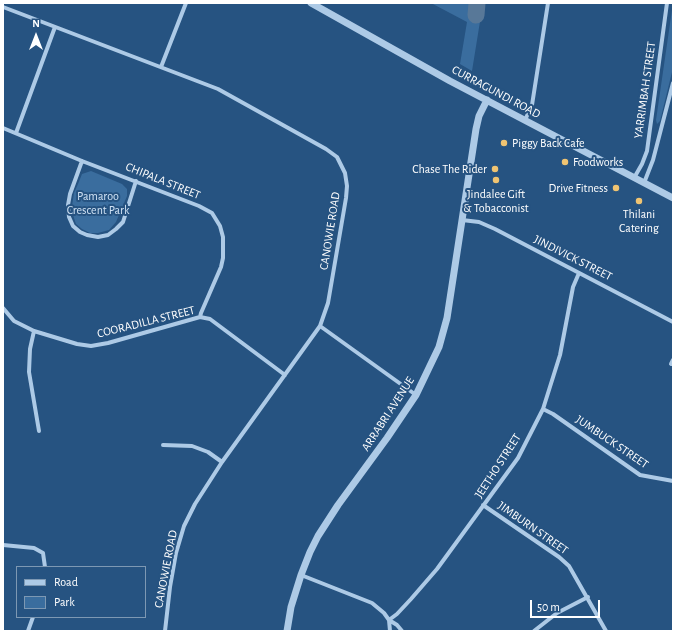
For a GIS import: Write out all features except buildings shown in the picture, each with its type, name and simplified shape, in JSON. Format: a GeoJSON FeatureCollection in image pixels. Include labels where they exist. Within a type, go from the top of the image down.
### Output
{"type":"FeatureCollection","features":[{"type":"Feature","properties":{"kind":"street"},"geometry":{"type":"LineString","coordinates":[[161,66],[186,3]]}},
{"type":"Feature","properties":{"kind":"street","name":"CURRAGUNDI ROAD"},"geometry":{"type":"LineString","coordinates":[[310,3],[450,81],[673,198]]}},
{"type":"Feature","properties":{"kind":"street"},"geometry":{"type":"LineString","coordinates":[[525,120],[532,105],[548,3]]}},
{"type":"Feature","properties":{"kind":"street","name":"YARRIMBAH STREET"},"geometry":{"type":"LineString","coordinates":[[634,178],[642,164],[646,151],[667,3]]}},
{"type":"Feature","properties":{"kind":"street","name":"CANOWIE ROAD"},"geometry":{"type":"LineString","coordinates":[[3,7],[218,89],[326,149],[337,157],[345,172],[347,192],[328,303],[320,326],[222,462],[195,504],[184,526],[176,553],[165,631]]}},
{"type":"Feature","properties":{"kind":"street"},"geometry":{"type":"LineString","coordinates":[[16,133],[55,27]]}},
{"type":"Feature","properties":{"kind":"street","name":"YARRIMBAH STREET"},"geometry":{"type":"LineString","coordinates":[[644,183],[653,160],[673,83]]}},
{"type":"Feature","properties":{"kind":"street","name":"ARRABRI AVENUE"},"geometry":{"type":"LineString","coordinates":[[287,631],[291,607],[301,575],[318,536],[338,505],[387,438],[416,395],[439,347],[447,318],[476,129],[479,116],[487,100]]}},
{"type":"Feature","properties":{"kind":"street","name":"CHIPALA STREET"},"geometry":{"type":"LineString","coordinates":[[3,128],[82,161],[199,206],[212,213],[220,226],[223,237],[223,258],[221,267],[200,317]]}},
{"type":"Feature","properties":{"kind":"street"},"geometry":{"type":"LineString","coordinates":[[82,161],[70,194],[68,205],[69,217],[73,226],[80,232],[98,237],[108,234],[116,229],[123,222],[136,181]]}},
{"type":"Feature","properties":{"kind":"street","name":"JINDIVICK STREET"},"geometry":{"type":"LineString","coordinates":[[462,220],[479,222],[492,228],[673,322]]}},
{"type":"Feature","properties":{"kind":"street","name":"JEETHO STREET"},"geometry":{"type":"LineString","coordinates":[[389,620],[397,614],[437,569],[518,458],[543,409],[560,355],[573,287],[579,273]]}},
{"type":"Feature","properties":{"kind":"street","name":"COORADILLA STREET"},"geometry":{"type":"LineString","coordinates":[[3,308],[14,321],[34,331],[77,344],[91,346],[108,343],[200,317],[210,320],[285,375]]}},
{"type":"Feature","properties":{"kind":"street"},"geometry":{"type":"LineString","coordinates":[[320,326],[416,395]]}},
{"type":"Feature","properties":{"kind":"street"},"geometry":{"type":"LineString","coordinates":[[34,331],[30,349],[29,372],[39,431]]}},
{"type":"Feature","properties":{"kind":"street","name":"JUMBUCK STREET"},"geometry":{"type":"LineString","coordinates":[[543,409],[553,414],[640,475],[673,481]]}},
{"type":"Feature","properties":{"kind":"street"},"geometry":{"type":"LineString","coordinates":[[163,445],[192,446],[208,452],[222,462]]}},
{"type":"Feature","properties":{"kind":"street","name":"JIMBURN STREET"},"geometry":{"type":"LineString","coordinates":[[484,505],[559,557],[569,566],[606,631]]}},
{"type":"Feature","properties":{"kind":"street"},"geometry":{"type":"LineString","coordinates":[[3,544],[34,548],[43,553],[45,566]]}},
{"type":"Feature","properties":{"kind":"street"},"geometry":{"type":"LineString","coordinates":[[301,575],[367,601],[380,610],[402,631]]}},
{"type":"Feature","properties":{"kind":"street"},"geometry":{"type":"LineString","coordinates":[[534,631],[557,613],[588,597]]}},
{"type":"Feature","properties":{"kind":"street"},"geometry":{"type":"LineString","coordinates":[[28,631],[33,618]]}},
{"type":"Feature","properties":{"kind":"street"},"geometry":{"type":"LineString","coordinates":[[389,620],[390,631]]}},
{"type":"Feature","properties":{"kind":"green space"},"geometry":{"type":"Polygon","coordinates":[[[431,3],[483,3],[472,71],[460,64],[467,22],[431,3]]]}},
{"type":"Feature","properties":{"kind":"green space"},"geometry":{"type":"Polygon","coordinates":[[[673,3],[673,68],[660,121],[657,124],[656,120],[673,3]]]}},
{"type":"Feature","properties":{"kind":"green space","name":"Pamaroo Crescent Park"},"geometry":{"type":"Polygon","coordinates":[[[91,171],[122,184],[127,189],[127,196],[116,222],[109,230],[98,233],[90,233],[82,229],[76,224],[73,215],[72,206],[74,193],[82,174],[91,171]]]}},
{"type":"Feature","properties":{"kind":"waterway"},"geometry":{"type":"LineString","coordinates":[[476,15],[477,3]]}},
{"type":"Feature","properties":{"kind":"place","name":"Piggy Back Cafe"},"geometry":{"type":"Point","coordinates":[504,143]}},
{"type":"Feature","properties":{"kind":"place","name":"Foodworks"},"geometry":{"type":"Point","coordinates":[565,162]}},
{"type":"Feature","properties":{"kind":"place","name":"Chase The Rider"},"geometry":{"type":"Point","coordinates":[495,169]}},
{"type":"Feature","properties":{"kind":"place","name":"Jindalee Gift & Tobacconist"},"geometry":{"type":"Point","coordinates":[496,180]}},
{"type":"Feature","properties":{"kind":"place","name":"Drive Fitness"},"geometry":{"type":"Point","coordinates":[616,188]}},
{"type":"Feature","properties":{"kind":"place","name":"Thilani Catering"},"geometry":{"type":"Point","coordinates":[639,201]}}]}
